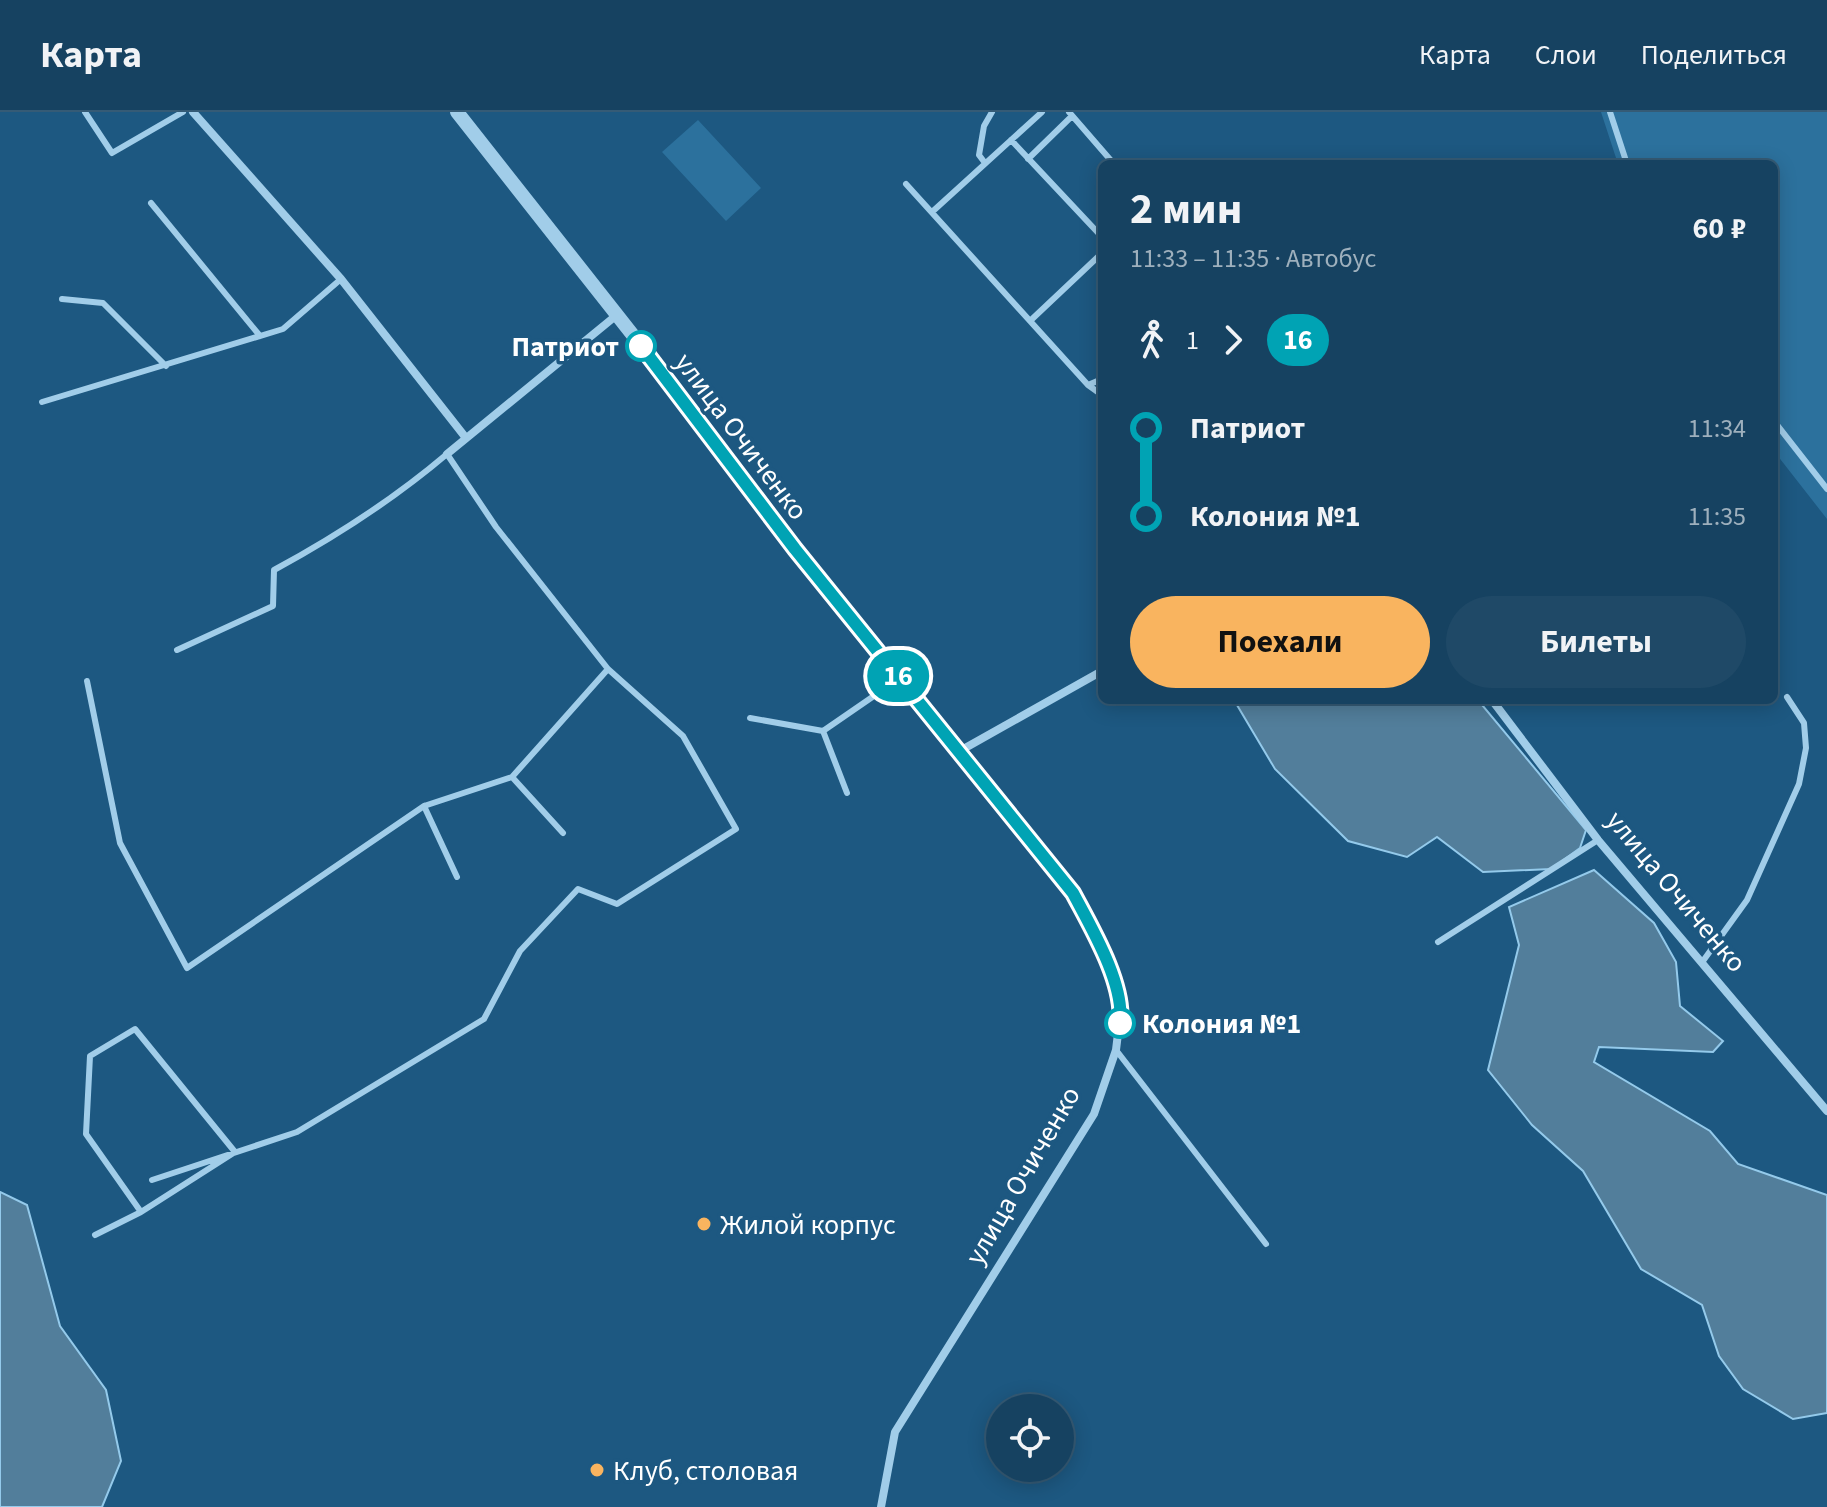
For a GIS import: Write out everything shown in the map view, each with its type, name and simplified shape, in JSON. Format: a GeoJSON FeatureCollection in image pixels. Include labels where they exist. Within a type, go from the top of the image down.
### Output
{"type":"FeatureCollection","features":[{"type":"Feature","properties":{"kind":"street"},"geometry":{"type":"LineString","coordinates":[[193,112],[341,279],[466,438]]}},
{"type":"Feature","properties":{"kind":"street","name":"улица Очиченко"},"geometry":{"type":"LineString","coordinates":[[457,112],[618,314],[795,549],[1073,893],[1103,949],[1121,1009],[1116,1050],[1094,1114],[895,1432],[881,1507]]}},
{"type":"Feature","properties":{"kind":"street"},"geometry":{"type":"LineString","coordinates":[[447,454],[618,314]]}},
{"type":"Feature","properties":{"kind":"street"},"geometry":{"type":"LineString","coordinates":[[958,752],[1098,673]]}},
{"type":"Feature","properties":{"kind":"street","name":"улица Очиченко"},"geometry":{"type":"LineString","coordinates":[[1495,704],[1598,840],[1827,1111]]}},
{"type":"Feature","properties":{"kind":"lane"},"geometry":{"type":"LineString","coordinates":[[85,112],[112,153],[183,112]]}},
{"type":"Feature","properties":{"kind":"lane"},"geometry":{"type":"LineString","coordinates":[[985,163],[979,155],[984,126],[992,112]]}},
{"type":"Feature","properties":{"kind":"lane"},"geometry":{"type":"LineString","coordinates":[[932,212],[1042,112]]}},
{"type":"Feature","properties":{"kind":"lane"},"geometry":{"type":"LineString","coordinates":[[1610,112],[1626,160]]}},
{"type":"Feature","properties":{"kind":"lane"},"geometry":{"type":"LineString","coordinates":[[1028,159],[1070,114],[1110,160]]}},
{"type":"Feature","properties":{"kind":"lane"},"geometry":{"type":"LineString","coordinates":[[1011,140],[1098,233]]}},
{"type":"Feature","properties":{"kind":"lane"},"geometry":{"type":"LineString","coordinates":[[906,184],[1088,385],[1098,392]]}},
{"type":"Feature","properties":{"kind":"lane"},"geometry":{"type":"LineString","coordinates":[[151,203],[260,336]]}},
{"type":"Feature","properties":{"kind":"lane"},"geometry":{"type":"LineString","coordinates":[[1030,321],[1098,257]]}},
{"type":"Feature","properties":{"kind":"lane"},"geometry":{"type":"LineString","coordinates":[[42,402],[283,329],[341,279]]}},
{"type":"Feature","properties":{"kind":"lane"},"geometry":{"type":"LineString","coordinates":[[62,299],[103,303],[166,366]]}},
{"type":"Feature","properties":{"kind":"lane"},"geometry":{"type":"LineString","coordinates":[[1088,385],[1098,381]]}},
{"type":"Feature","properties":{"kind":"lane"},"geometry":{"type":"LineString","coordinates":[[1778,426],[1827,489]]}},
{"type":"Feature","properties":{"kind":"lane"},"geometry":{"type":"LineString","coordinates":[[152,1180],[297,1132],[484,1019],[520,951],[578,889],[617,904],[736,829],[683,736],[608,669],[496,527],[447,454],[418,478],[318,546],[274,570],[273,606],[177,650]]}},
{"type":"Feature","properties":{"kind":"lane"},"geometry":{"type":"LineString","coordinates":[[87,681],[120,843],[187,968],[424,806],[512,777],[608,669]]}},
{"type":"Feature","properties":{"kind":"lane"},"geometry":{"type":"LineString","coordinates":[[750,718],[823,731],[900,678]]}},
{"type":"Feature","properties":{"kind":"lane"},"geometry":{"type":"LineString","coordinates":[[1703,961],[1747,900],[1799,784],[1806,748],[1804,723],[1787,697]]}},
{"type":"Feature","properties":{"kind":"lane"},"geometry":{"type":"LineString","coordinates":[[823,731],[847,793]]}},
{"type":"Feature","properties":{"kind":"lane"},"geometry":{"type":"LineString","coordinates":[[512,777],[563,833]]}},
{"type":"Feature","properties":{"kind":"lane"},"geometry":{"type":"LineString","coordinates":[[424,806],[457,877]]}},
{"type":"Feature","properties":{"kind":"lane"},"geometry":{"type":"LineString","coordinates":[[1438,942],[1598,840]]}},
{"type":"Feature","properties":{"kind":"lane"},"geometry":{"type":"LineString","coordinates":[[141,1212],[86,1134],[90,1056],[135,1029],[235,1152]]}},
{"type":"Feature","properties":{"kind":"lane"},"geometry":{"type":"LineString","coordinates":[[1116,1050],[1266,1244]]}},
{"type":"Feature","properties":{"kind":"lane"},"geometry":{"type":"LineString","coordinates":[[95,1235],[141,1212],[235,1152]]}},
{"type":"Feature","properties":{"kind":"shaded area"},"geometry":{"type":"Polygon","coordinates":[[[1601,112],[1827,112],[1827,519],[1778,456],[1778,160],[1617,160],[1601,112]]]}},
{"type":"Feature","properties":{"kind":"shaded area"},"geometry":{"type":"Polygon","coordinates":[[[698,120],[761,188],[726,221],[662,152],[698,120]]]}},
{"type":"Feature","properties":{"kind":"shaded area"},"geometry":{"type":"Polygon","coordinates":[[[1236,704],[1481,704],[1586,830],[1580,848],[1551,869],[1483,872],[1437,837],[1407,857],[1348,841],[1275,769],[1236,704]]]}},
{"type":"Feature","properties":{"kind":"shaded area"},"geometry":{"type":"Polygon","coordinates":[[[1594,870],[1654,923],[1676,962],[1680,1006],[1723,1041],[1713,1052],[1599,1047],[1594,1062],[1710,1131],[1738,1164],[1827,1195],[1827,1413],[1793,1419],[1743,1389],[1719,1356],[1702,1305],[1641,1269],[1583,1171],[1532,1125],[1488,1070],[1519,945],[1509,907],[1594,870]]]}},
{"type":"Feature","properties":{"kind":"shaded area"},"geometry":{"type":"Polygon","coordinates":[[[0,1192],[27,1205],[60,1326],[106,1390],[121,1461],[102,1507],[0,1507],[0,1192]]]}},
{"type":"Feature","properties":{"kind":"bus line","name":"16"},"geometry":{"type":"LineString","coordinates":[[641,346],[795,549],[1073,893],[1103,949],[1121,1009],[1120,1023]]}},
{"type":"Feature","properties":{"kind":"place","name":"Патриот"},"geometry":{"type":"Point","coordinates":[641,346]}},
{"type":"Feature","properties":{"kind":"place","name":"Колония №1"},"geometry":{"type":"Point","coordinates":[1120,1023]}},
{"type":"Feature","properties":{"kind":"place","name":"Жилой корпус"},"geometry":{"type":"Point","coordinates":[704,1224]}},
{"type":"Feature","properties":{"kind":"place","name":"Клуб, столовая"},"geometry":{"type":"Point","coordinates":[597,1470]}}]}
